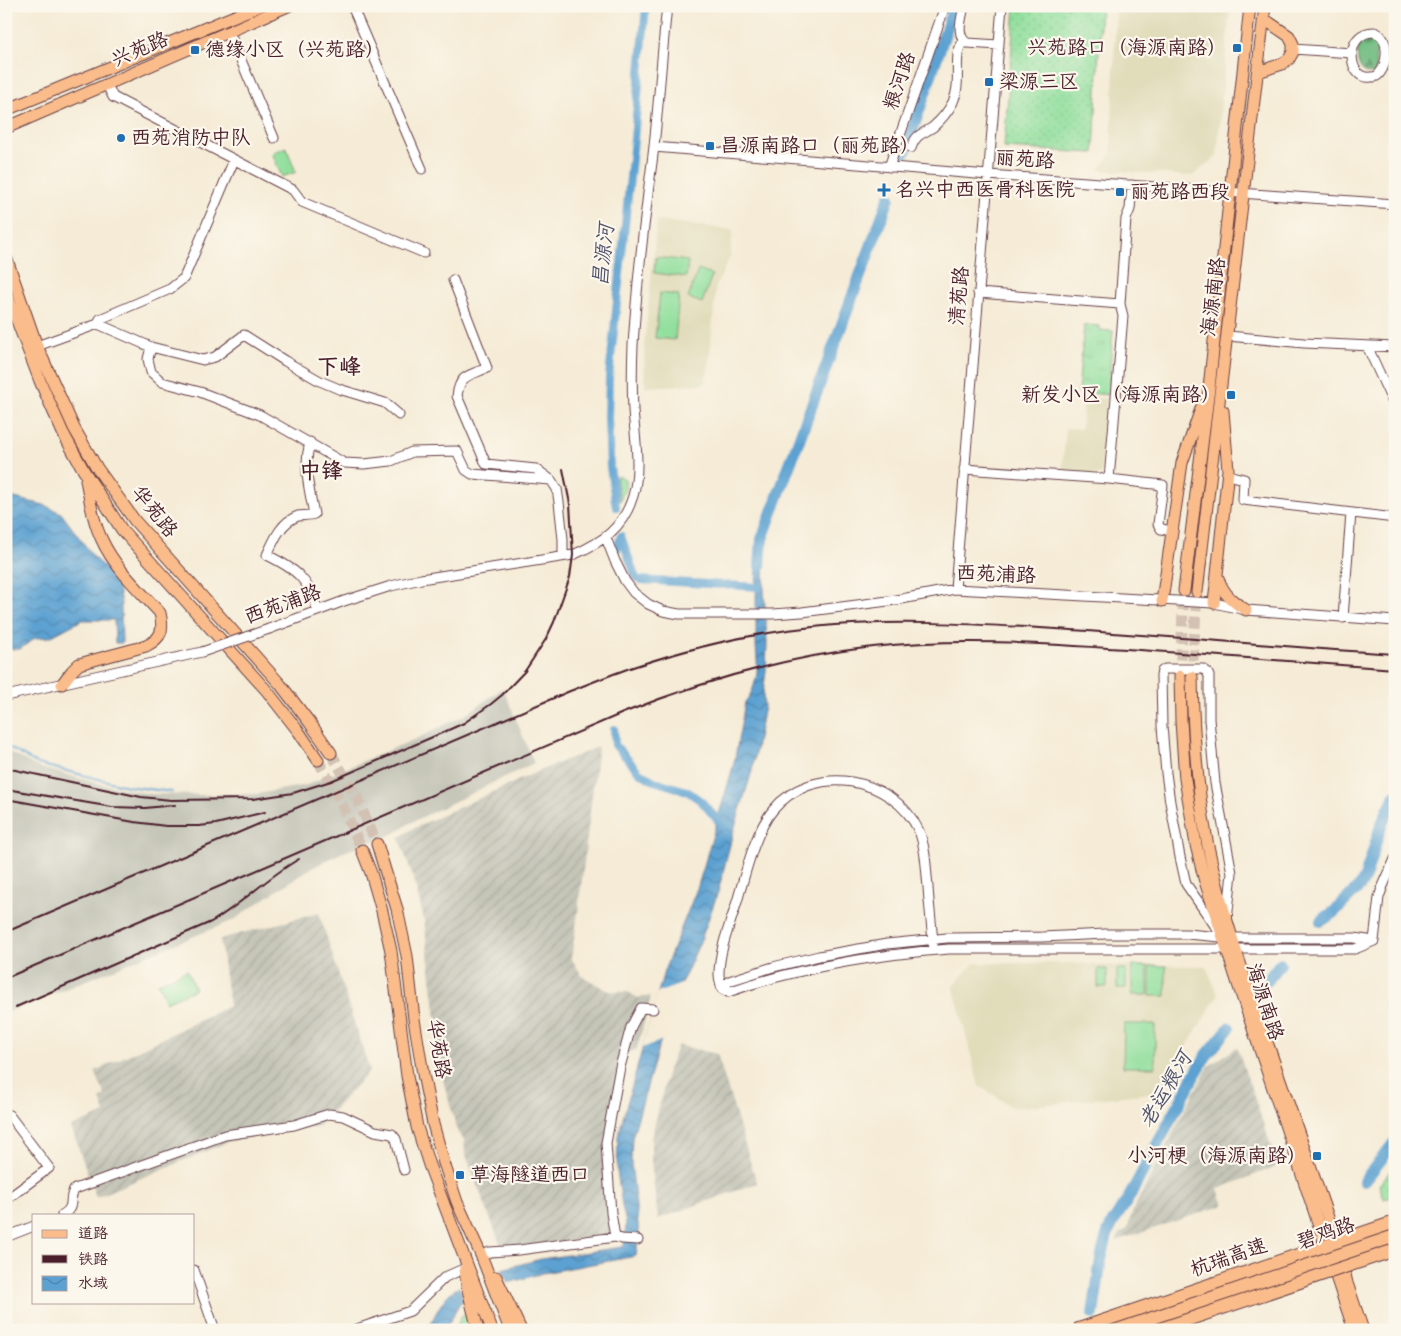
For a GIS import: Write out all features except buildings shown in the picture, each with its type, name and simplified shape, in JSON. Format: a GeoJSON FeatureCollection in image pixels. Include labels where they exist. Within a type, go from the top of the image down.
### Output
{"type":"FeatureCollection","features":[{"type":"Feature","properties":{"kind":"highway","name":"杭瑞高速"},"geometry":{"type":"LineString","coordinates":[[1076,1330],[1395,1222]]}},
{"type":"Feature","properties":{"kind":"highway","name":"碧鸡路"},"geometry":{"type":"LineString","coordinates":[[1136,1330],[1335,1256],[1395,1230]]}},
{"type":"Feature","properties":{"kind":"highway","name":"碧鸡路"},"geometry":{"type":"LineString","coordinates":[[1098,1330],[1335,1256],[1395,1242]]}},
{"type":"Feature","properties":{"kind":"highway"},"geometry":{"type":"LineString","coordinates":[[1157,1330],[1395,1250]]}},
{"type":"Feature","properties":{"kind":"main road","name":"兴苑路"},"geometry":{"type":"LineString","coordinates":[[6,110],[259,6]]}},
{"type":"Feature","properties":{"kind":"main road","name":"兴苑路"},"geometry":{"type":"LineString","coordinates":[[6,128],[288,6]]}},
{"type":"Feature","properties":{"kind":"main road","name":"海源南路"},"geometry":{"type":"LineString","coordinates":[[1197,592],[1230,192],[1250,6]]}},
{"type":"Feature","properties":{"kind":"main road","name":"海源南路"},"geometry":{"type":"LineString","coordinates":[[1184,591],[1214,389],[1228,336],[1265,6]]}},
{"type":"Feature","properties":{"kind":"main road"},"geometry":{"type":"LineString","coordinates":[[1258,72],[1286,62],[1292,56],[1293,49],[1289,36],[1264,18]]}},
{"type":"Feature","properties":{"kind":"main road","name":"华苑路"},"geometry":{"type":"LineString","coordinates":[[6,258],[37,346],[74,428],[97,468],[135,521],[280,684],[331,753]]}},
{"type":"Feature","properties":{"kind":"main road","name":"华苑路"},"geometry":{"type":"LineString","coordinates":[[6,292],[40,381],[63,433],[84,471],[122,530],[267,691],[318,760]]}},
{"type":"Feature","properties":{"kind":"main road"},"geometry":{"type":"LineString","coordinates":[[1214,389],[1228,459],[1228,475],[1214,603]]}},
{"type":"Feature","properties":{"kind":"main road"},"geometry":{"type":"LineString","coordinates":[[1162,601],[1182,463],[1214,389]]}},
{"type":"Feature","properties":{"kind":"main road"},"geometry":{"type":"LineString","coordinates":[[62,684],[79,664],[155,642],[161,634],[163,625],[160,613],[112,559],[101,540],[84,471]]}},
{"type":"Feature","properties":{"kind":"main road"},"geometry":{"type":"LineString","coordinates":[[1217,576],[1220,585],[1229,598],[1246,610]]}},
{"type":"Feature","properties":{"kind":"main road","name":"海源南路"},"geometry":{"type":"LineString","coordinates":[[1180,676],[1182,750],[1189,809],[1198,854],[1210,898],[1227,937],[1335,1256],[1354,1330]]}},
{"type":"Feature","properties":{"kind":"main road","name":"海源南路"},"geometry":{"type":"LineString","coordinates":[[1192,677],[1195,750],[1202,811],[1215,877],[1227,923],[1227,937]]}},
{"type":"Feature","properties":{"kind":"main road","name":"华苑路"},"geometry":{"type":"LineString","coordinates":[[377,844],[397,909],[407,956],[414,1019],[433,1124],[458,1202],[481,1255]]}},
{"type":"Feature","properties":{"kind":"main road","name":"华苑路"},"geometry":{"type":"LineString","coordinates":[[362,850],[382,911],[391,951],[407,1076],[417,1127],[467,1267]]}},
{"type":"Feature","properties":{"kind":"main road"},"geometry":{"type":"LineString","coordinates":[[481,1255],[510,1330]]}},
{"type":"Feature","properties":{"kind":"main road"},"geometry":{"type":"LineString","coordinates":[[481,1255],[496,1276],[521,1330]]}},
{"type":"Feature","properties":{"kind":"main road","name":"海源南路"},"geometry":{"type":"LineString","coordinates":[[1335,1256],[1347,1283],[1363,1330]]}},
{"type":"Feature","properties":{"kind":"main road"},"geometry":{"type":"LineString","coordinates":[[467,1267],[467,1286],[478,1330]]}},
{"type":"Feature","properties":{"kind":"main road"},"geometry":{"type":"LineString","coordinates":[[467,1267],[492,1330]]}},
{"type":"Feature","properties":{"kind":"street"},"geometry":{"type":"LineString","coordinates":[[352,6],[422,170]]}},
{"type":"Feature","properties":{"kind":"street"},"geometry":{"type":"LineString","coordinates":[[606,538],[628,509],[636,484],[637,454],[632,374],[633,345],[667,6]]}},
{"type":"Feature","properties":{"kind":"street","name":"粮河路"},"geometry":{"type":"LineString","coordinates":[[889,167],[945,6]]}},
{"type":"Feature","properties":{"kind":"street"},"geometry":{"type":"LineString","coordinates":[[964,6],[959,33],[964,41],[999,45]]}},
{"type":"Feature","properties":{"kind":"street","name":"清苑路"},"geometry":{"type":"LineString","coordinates":[[954,589],[1002,6]]}},
{"type":"Feature","properties":{"kind":"street"},"geometry":{"type":"LineString","coordinates":[[229,32],[274,138]]}},
{"type":"Feature","properties":{"kind":"street"},"geometry":{"type":"LineString","coordinates":[[1374,32],[1384,38],[1386,46],[1383,68],[1374,77],[1366,78],[1358,74],[1354,68],[1352,53],[1356,40],[1361,35],[1374,32]]}},
{"type":"Feature","properties":{"kind":"street"},"geometry":{"type":"LineString","coordinates":[[911,148],[915,138],[933,126],[952,105],[958,80],[958,53],[964,41]]}},
{"type":"Feature","properties":{"kind":"street"},"geometry":{"type":"LineString","coordinates":[[1293,49],[1352,53]]}},
{"type":"Feature","properties":{"kind":"street"},"geometry":{"type":"LineString","coordinates":[[106,84],[114,97],[292,190],[302,202],[424,253]]}},
{"type":"Feature","properties":{"kind":"street","name":"丽苑路"},"geometry":{"type":"LineString","coordinates":[[654,147],[988,175],[1395,204]]}},
{"type":"Feature","properties":{"kind":"street"},"geometry":{"type":"LineString","coordinates":[[98,324],[100,319],[170,289],[184,278],[234,160]]}},
{"type":"Feature","properties":{"kind":"street"},"geometry":{"type":"LineString","coordinates":[[1109,479],[1123,316],[1120,304],[1126,219],[1130,209],[1132,184]]}},
{"type":"Feature","properties":{"kind":"street"},"geometry":{"type":"LineString","coordinates":[[453,280],[487,368],[462,379],[458,385],[457,396],[486,464],[536,469],[551,480],[556,489],[559,502],[563,556]]}},
{"type":"Feature","properties":{"kind":"street"},"geometry":{"type":"LineString","coordinates":[[978,293],[1120,304]]}},
{"type":"Feature","properties":{"kind":"street"},"geometry":{"type":"LineString","coordinates":[[37,346],[98,324],[151,347],[203,360],[216,357],[244,335],[320,381],[385,403],[399,415]]}},
{"type":"Feature","properties":{"kind":"street"},"geometry":{"type":"LineString","coordinates":[[1228,336],[1395,347]]}},
{"type":"Feature","properties":{"kind":"street"},"geometry":{"type":"LineString","coordinates":[[1367,346],[1395,407]]}},
{"type":"Feature","properties":{"kind":"street"},"geometry":{"type":"LineString","coordinates":[[151,347],[148,359],[151,372],[162,382],[200,392],[260,415],[344,463],[364,464],[391,460],[412,452],[458,451],[466,470],[472,474],[551,480]]}},
{"type":"Feature","properties":{"kind":"street"},"geometry":{"type":"LineString","coordinates":[[310,442],[306,456],[306,475],[314,514],[298,516],[288,521],[280,530],[267,555],[290,567],[306,583],[313,595],[318,611]]}},
{"type":"Feature","properties":{"kind":"street"},"geometry":{"type":"LineString","coordinates":[[964,469],[1109,479],[1163,485],[1158,524],[1163,530],[1172,531]]}},
{"type":"Feature","properties":{"kind":"street"},"geometry":{"type":"LineString","coordinates":[[1228,475],[1244,479],[1243,500],[1395,518]]}},
{"type":"Feature","properties":{"kind":"street"},"geometry":{"type":"LineString","coordinates":[[1343,618],[1351,512]]}},
{"type":"Feature","properties":{"kind":"street","name":"西苑浦路"},"geometry":{"type":"LineString","coordinates":[[6,696],[202,652],[391,586],[421,579],[573,555],[606,538],[625,581],[634,593],[648,604],[663,611],[679,614],[773,614],[802,612],[896,600],[954,589],[1214,603],[1246,610],[1395,622]]}},
{"type":"Feature","properties":{"kind":"street"},"geometry":{"type":"LineString","coordinates":[[1227,923],[1232,873],[1215,783],[1209,719],[1209,676],[1203,669],[1165,668],[1161,675],[1163,742],[1170,802],[1186,884],[1227,937]]}},
{"type":"Feature","properties":{"kind":"street"},"geometry":{"type":"LineString","coordinates":[[722,989],[719,975],[722,951],[762,826],[782,801],[805,787],[822,782],[840,780],[871,786],[898,804],[910,817],[919,832],[924,851],[933,950]]}},
{"type":"Feature","properties":{"kind":"street"},"geometry":{"type":"LineString","coordinates":[[1374,941],[1379,897],[1395,859]]}},
{"type":"Feature","properties":{"kind":"street"},"geometry":{"type":"LineString","coordinates":[[722,989],[729,981],[796,961],[872,946],[932,940],[1106,934],[1187,934],[1227,937],[1354,938],[1374,941]]}},
{"type":"Feature","properties":{"kind":"street"},"geometry":{"type":"LineString","coordinates":[[722,989],[728,992],[772,978],[850,960],[933,950],[978,948],[1355,949],[1374,941]]}},
{"type":"Feature","properties":{"kind":"street"},"geometry":{"type":"LineString","coordinates":[[618,1238],[611,1213],[606,1143],[620,1067],[631,1027],[641,1008],[653,1008]]}},
{"type":"Feature","properties":{"kind":"street"},"geometry":{"type":"LineString","coordinates":[[7,1198],[49,1168],[9,1114]]}},
{"type":"Feature","properties":{"kind":"street"},"geometry":{"type":"LineString","coordinates":[[64,1214],[71,1208],[73,1190],[75,1189],[225,1135],[294,1125],[329,1114],[343,1116],[375,1131],[392,1134],[396,1139],[404,1170]]}},
{"type":"Feature","properties":{"kind":"street"},"geometry":{"type":"LineString","coordinates":[[6,1237],[32,1227]]}},
{"type":"Feature","properties":{"kind":"street"},"geometry":{"type":"LineString","coordinates":[[481,1255],[490,1252],[618,1238],[638,1240]]}},
{"type":"Feature","properties":{"kind":"street"},"geometry":{"type":"LineString","coordinates":[[354,1330],[410,1311],[445,1277],[467,1267]]}},
{"type":"Feature","properties":{"kind":"street"},"geometry":{"type":"LineString","coordinates":[[195,1273],[215,1330]]}},
{"type":"Feature","properties":{"kind":"shaded area"},"geometry":{"type":"Polygon","coordinates":[[[1116,6],[1230,6],[1217,156],[1192,176],[1099,170],[1111,155],[1116,6]]]}},
{"type":"Feature","properties":{"kind":"shaded area"},"geometry":{"type":"Polygon","coordinates":[[[657,220],[733,230],[730,257],[716,286],[709,363],[705,384],[645,387],[644,346],[657,220]]]}},
{"type":"Feature","properties":{"kind":"shaded area"},"geometry":{"type":"Polygon","coordinates":[[[1084,397],[1107,399],[1101,475],[1062,472],[1066,428],[1081,429],[1084,397]]]}},
{"type":"Feature","properties":{"kind":"shaded area"},"geometry":{"type":"Polygon","coordinates":[[[503,688],[534,763],[410,823],[393,834],[341,853],[308,870],[234,920],[6,1013],[6,750],[37,767],[105,785],[150,794],[257,794],[307,785],[418,738],[465,715],[503,688]]]}},
{"type":"Feature","properties":{"kind":"shaded area"},"geometry":{"type":"Polygon","coordinates":[[[598,747],[571,958],[582,976],[609,991],[628,992],[638,998],[651,996],[637,1049],[623,1055],[606,1140],[614,1231],[603,1237],[502,1249],[465,1153],[464,1140],[458,1133],[444,1084],[424,920],[414,880],[399,838],[412,829],[539,771],[598,747]]]}},
{"type":"Feature","properties":{"kind":"shaded area"},"geometry":{"type":"Polygon","coordinates":[[[319,913],[370,1071],[318,1126],[230,1141],[96,1197],[71,1127],[105,1113],[100,1099],[105,1096],[95,1071],[229,1006],[220,939],[319,913]]]}},
{"type":"Feature","properties":{"kind":"shaded area"},"geometry":{"type":"Polygon","coordinates":[[[975,963],[1206,966],[1218,995],[1159,1092],[1014,1108],[979,1086],[953,985],[975,963]]]}},
{"type":"Feature","properties":{"kind":"shaded area"},"geometry":{"type":"Polygon","coordinates":[[[678,1045],[717,1054],[757,1183],[658,1219],[651,1162],[651,1139],[668,1070],[678,1045]]]}},
{"type":"Feature","properties":{"kind":"shaded area"},"geometry":{"type":"Polygon","coordinates":[[[1237,1047],[1278,1166],[1218,1189],[1224,1205],[1116,1241],[1119,1235],[1127,1229],[1133,1210],[1209,1066],[1237,1047]]]}},
{"type":"Feature","properties":{"kind":"green space"},"geometry":{"type":"Polygon","coordinates":[[[1015,6],[1101,6],[1094,153],[1004,148],[1015,6]]]}},
{"type":"Feature","properties":{"kind":"green space"},"geometry":{"type":"Polygon","coordinates":[[[1374,37],[1378,39],[1379,43],[1376,57],[1377,72],[1370,74],[1361,68],[1357,56],[1361,43],[1374,37]]]}},
{"type":"Feature","properties":{"kind":"green space"},"geometry":{"type":"Polygon","coordinates":[[[286,147],[296,172],[282,177],[272,153],[286,147]]]}},
{"type":"Feature","properties":{"kind":"green space"},"geometry":{"type":"Polygon","coordinates":[[[656,257],[688,261],[686,277],[654,273],[656,257]]]}},
{"type":"Feature","properties":{"kind":"green space"},"geometry":{"type":"Polygon","coordinates":[[[698,270],[712,275],[702,303],[688,298],[698,270]]]}},
{"type":"Feature","properties":{"kind":"green space"},"geometry":{"type":"Polygon","coordinates":[[[660,293],[679,295],[675,340],[655,338],[660,293]]]}},
{"type":"Feature","properties":{"kind":"green space"},"geometry":{"type":"Polygon","coordinates":[[[1084,325],[1100,326],[1100,330],[1113,331],[1108,395],[1078,392],[1084,325]]]}},
{"type":"Feature","properties":{"kind":"green space"},"geometry":{"type":"Polygon","coordinates":[[[619,476],[625,479],[620,501],[616,477],[619,476]]]}},
{"type":"Feature","properties":{"kind":"green space"},"geometry":{"type":"Polygon","coordinates":[[[1132,966],[1148,966],[1148,995],[1132,995],[1132,966]]]}},
{"type":"Feature","properties":{"kind":"green space"},"geometry":{"type":"Polygon","coordinates":[[[1150,966],[1166,966],[1166,996],[1150,996],[1150,966]]]}},
{"type":"Feature","properties":{"kind":"green space"},"geometry":{"type":"Polygon","coordinates":[[[1098,969],[1107,969],[1107,987],[1098,987],[1098,969]]]}},
{"type":"Feature","properties":{"kind":"green space"},"geometry":{"type":"Polygon","coordinates":[[[1117,969],[1126,969],[1126,988],[1117,988],[1117,969]]]}},
{"type":"Feature","properties":{"kind":"green space"},"geometry":{"type":"Polygon","coordinates":[[[187,970],[195,989],[166,1002],[158,983],[187,970]]]}},
{"type":"Feature","properties":{"kind":"green space"},"geometry":{"type":"Polygon","coordinates":[[[1124,1024],[1155,1024],[1155,1067],[1123,1067],[1124,1024]]]}},
{"type":"Feature","properties":{"kind":"green space"},"geometry":{"type":"Polygon","coordinates":[[[1395,1165],[1395,1196],[1384,1199],[1379,1185],[1395,1165]]]}},
{"type":"Feature","properties":{"kind":"green space"},"geometry":{"type":"Polygon","coordinates":[[[467,1311],[468,1330],[454,1330],[462,1316],[467,1311]]]}},
{"type":"Feature","properties":{"kind":"water"},"geometry":{"type":"Polygon","coordinates":[[[6,496],[44,505],[61,513],[96,560],[116,577],[121,603],[122,643],[115,643],[114,620],[82,620],[50,637],[35,638],[20,649],[6,649],[6,496]]]}},
{"type":"Feature","properties":{"kind":"water"},"geometry":{"type":"Polygon","coordinates":[[[757,548],[765,548],[764,588],[767,643],[763,694],[764,706],[752,771],[733,833],[718,892],[702,937],[679,986],[632,1138],[631,1162],[639,1233],[636,1256],[543,1273],[508,1283],[502,1269],[541,1259],[624,1246],[626,1224],[617,1171],[618,1136],[664,971],[698,886],[734,763],[745,702],[751,692],[757,673],[757,548]]]}},
{"type":"Feature","properties":{"kind":"water"},"geometry":{"type":"Polygon","coordinates":[[[459,1287],[464,1300],[459,1304],[445,1330],[427,1330],[444,1300],[453,1290],[459,1287]]]}},
{"type":"Feature","properties":{"kind":"pier"},"geometry":{"type":"Polygon","coordinates":[[[682,984],[663,1040],[642,1048],[657,993],[682,984]]]}},
{"type":"Feature","properties":{"kind":"waterway","name":"昌源河"},"geometry":{"type":"LineString","coordinates":[[616,507],[610,467],[609,378],[646,6]]}},
{"type":"Feature","properties":{"kind":"waterway"},"geometry":{"type":"LineString","coordinates":[[905,152],[954,6]]}},
{"type":"Feature","properties":{"kind":"waterway"},"geometry":{"type":"LineString","coordinates":[[760,566],[762,539],[889,198]]}},
{"type":"Feature","properties":{"kind":"waterway","name":"昌源河"},"geometry":{"type":"LineString","coordinates":[[621,536],[636,578],[640,580],[759,587]]}},
{"type":"Feature","properties":{"kind":"waterway","name":"昌源河"},"geometry":{"type":"LineString","coordinates":[[617,549],[621,536]]}},
{"type":"Feature","properties":{"kind":"waterway"},"geometry":{"type":"LineString","coordinates":[[614,729],[615,745],[639,772],[654,781],[687,791],[701,801],[723,826]]}},
{"type":"Feature","properties":{"kind":"waterway"},"geometry":{"type":"LineString","coordinates":[[6,746],[38,764],[127,786],[172,792]]}},
{"type":"Feature","properties":{"kind":"waterway","name":"老运粮河"},"geometry":{"type":"LineString","coordinates":[[1321,921],[1334,912],[1361,885],[1381,826],[1395,795]]}},
{"type":"Feature","properties":{"kind":"waterway","name":"老运粮河"},"geometry":{"type":"LineString","coordinates":[[1267,981],[1280,964]]}},
{"type":"Feature","properties":{"kind":"waterway","name":"老运粮河"},"geometry":{"type":"LineString","coordinates":[[1093,1314],[1101,1259],[1107,1235],[1113,1222],[1128,1199],[1206,1056],[1229,1028]]}},
{"type":"Feature","properties":{"kind":"waterway","name":"老运粮河"},"geometry":{"type":"LineString","coordinates":[[1364,1181],[1395,1142]]}},
{"type":"Feature","properties":{"kind":"tunnel"},"geometry":{"type":"LineString","coordinates":[[1180,676],[1184,591]]}},
{"type":"Feature","properties":{"kind":"tunnel"},"geometry":{"type":"LineString","coordinates":[[1192,677],[1197,592]]}},
{"type":"Feature","properties":{"kind":"tunnel"},"geometry":{"type":"LineString","coordinates":[[331,753],[357,798],[377,844]]}},
{"type":"Feature","properties":{"kind":"tunnel"},"geometry":{"type":"LineString","coordinates":[[318,760],[342,805],[362,850]]}},
{"type":"Feature","properties":{"kind":"railway"},"geometry":{"type":"LineString","coordinates":[[6,768],[141,797],[171,800],[253,799],[293,793],[331,781],[464,723],[502,695],[525,671],[546,639],[554,622],[570,577],[573,555],[570,504],[563,469]]}},
{"type":"Feature","properties":{"kind":"railway"},"geometry":{"type":"LineString","coordinates":[[6,932],[570,691],[655,660],[744,637],[813,627],[873,623],[934,623],[995,625],[1395,654]]}},
{"type":"Feature","properties":{"kind":"railway"},"geometry":{"type":"LineString","coordinates":[[6,978],[623,713],[715,680],[808,657],[840,651],[906,644],[1006,642],[1172,652],[1395,669]]}},
{"type":"Feature","properties":{"kind":"railway"},"geometry":{"type":"LineString","coordinates":[[6,789],[112,807],[145,808],[175,805]]}},
{"type":"Feature","properties":{"kind":"railway"},"geometry":{"type":"LineString","coordinates":[[6,799],[166,826],[216,824],[265,812]]}},
{"type":"Feature","properties":{"kind":"railway"},"geometry":{"type":"LineString","coordinates":[[16,1007],[211,922],[299,859]]}},
{"type":"Feature","properties":{"kind":"place","name":"兴苑路口（海源南路）"},"geometry":{"type":"Point","coordinates":[1237,48]}},
{"type":"Feature","properties":{"kind":"place","name":"德缘小区（兴苑路）"},"geometry":{"type":"Point","coordinates":[195,50]}},
{"type":"Feature","properties":{"kind":"place","name":"梁源三区"},"geometry":{"type":"Point","coordinates":[989,82]}},
{"type":"Feature","properties":{"kind":"place","name":"西苑消防中队"},"geometry":{"type":"Point","coordinates":[121,138]}},
{"type":"Feature","properties":{"kind":"place","name":"昌源南路口（丽苑路）"},"geometry":{"type":"Point","coordinates":[710,146]}},
{"type":"Feature","properties":{"kind":"place","name":"名兴中西医骨科医院"},"geometry":{"type":"Point","coordinates":[884,190]}},
{"type":"Feature","properties":{"kind":"place","name":"丽苑路西段"},"geometry":{"type":"Point","coordinates":[1120,192]}},
{"type":"Feature","properties":{"kind":"place","name":"新发小区（海源南路）"},"geometry":{"type":"Point","coordinates":[1231,395]}},
{"type":"Feature","properties":{"kind":"place","name":"小河梗（海源南路）"},"geometry":{"type":"Point","coordinates":[1317,1156]}},
{"type":"Feature","properties":{"kind":"place","name":"草海隧道西口"},"geometry":{"type":"Point","coordinates":[460,1175]}},
{"type":"Feature","properties":{"kind":"district","name":"下峰"},"geometry":{"type":"Point","coordinates":[339,368]}},
{"type":"Feature","properties":{"kind":"district","name":"中锋"},"geometry":{"type":"Point","coordinates":[321,472]}}]}
